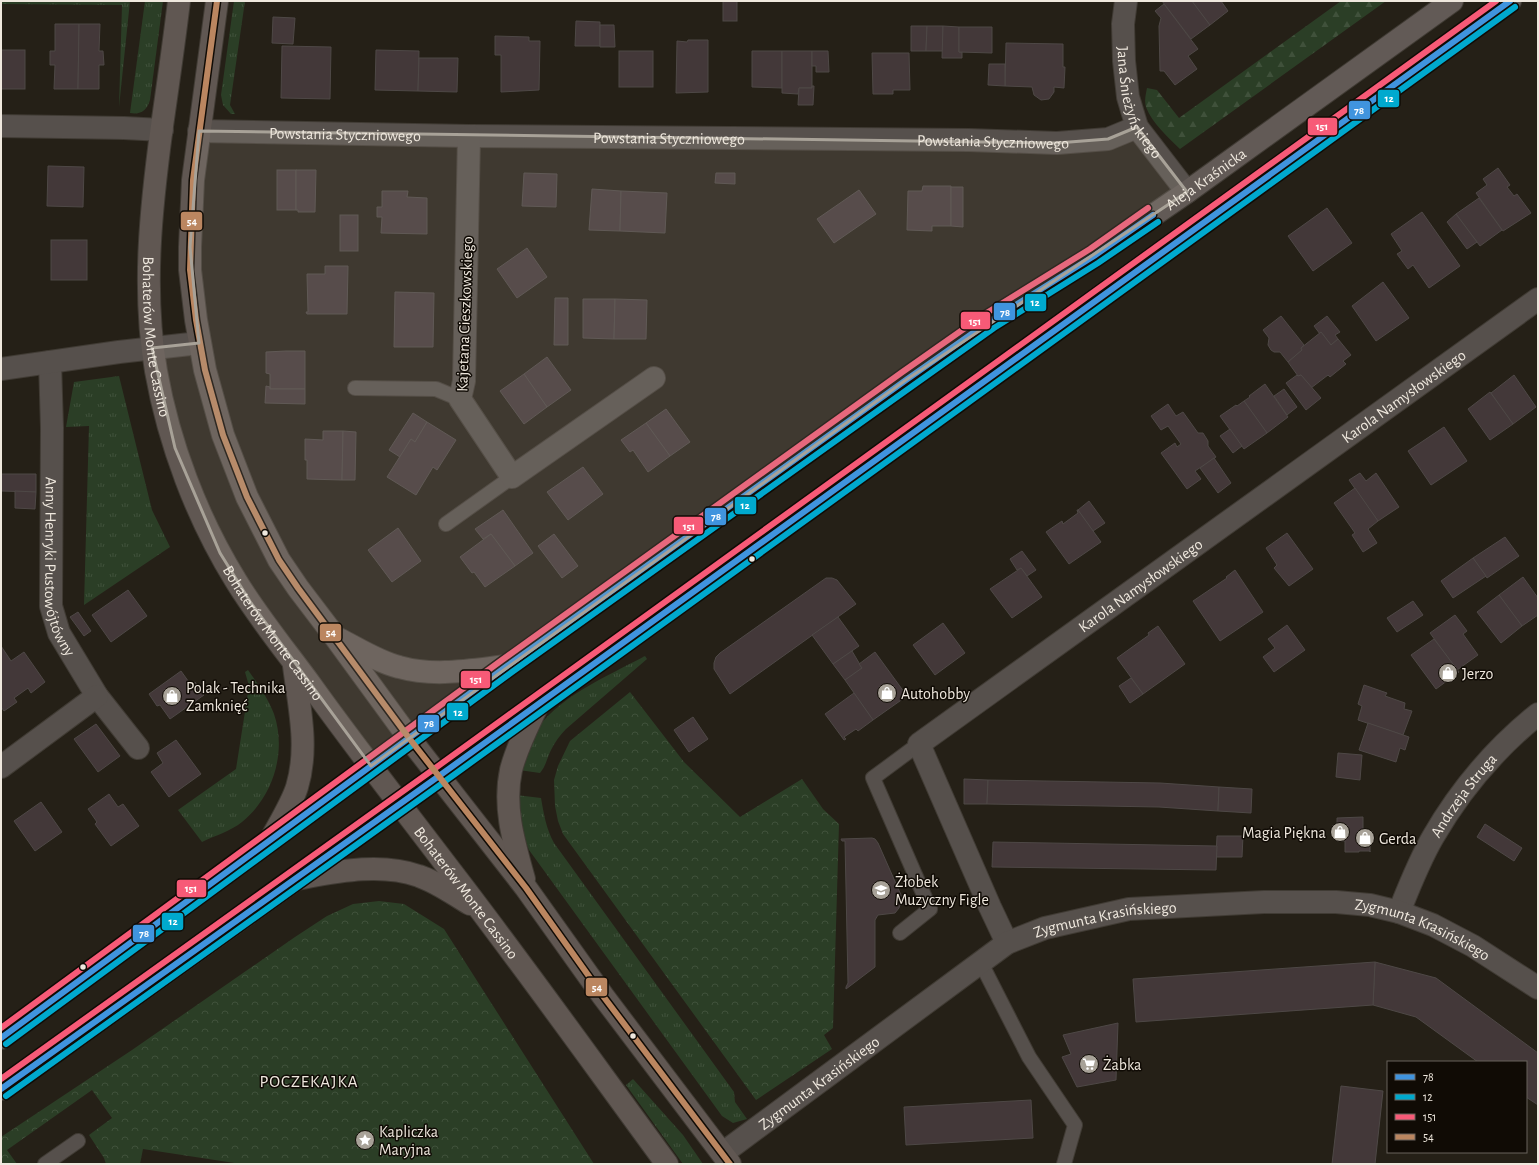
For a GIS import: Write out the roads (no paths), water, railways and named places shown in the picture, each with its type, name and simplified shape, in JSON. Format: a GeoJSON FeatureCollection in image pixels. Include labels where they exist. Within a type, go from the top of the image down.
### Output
{"type":"FeatureCollection","features":[{"type":"Feature","properties":{"kind":"main road","name":"Bohaterów Monte Cassino"},"geometry":{"type":"LineString","coordinates":[[179,1],[154,190],[150,244],[149,308],[152,348],[156,373],[168,425],[175,448],[200,510],[236,582],[371,766],[483,912],[667,1164]]}},
{"type":"Feature","properties":{"kind":"main road"},"geometry":{"type":"LineString","coordinates":[[217,1],[193,180],[190,247],[192,294],[199,343],[205,370],[223,435],[247,497],[279,560],[298,588],[409,738],[526,888],[603,996],[727,1159]]}},
{"type":"Feature","properties":{"kind":"main road","name":"Aleja Kraśnicka"},"geometry":{"type":"LineString","coordinates":[[1,1038],[507,666],[990,321],[1094,256],[1187,192],[1452,1]]}},
{"type":"Feature","properties":{"kind":"main road"},"geometry":{"type":"LineString","coordinates":[[1,1089],[296,879],[399,803],[439,776],[539,702],[1510,1]]}},
{"type":"Feature","properties":{"kind":"main road"},"geometry":{"type":"LineString","coordinates":[[336,638],[374,657],[398,667],[409,669],[439,672],[507,666]]}},
{"type":"Feature","properties":{"kind":"main road"},"geometry":{"type":"LineString","coordinates":[[271,839],[296,789],[301,771],[303,736],[294,662]]}},
{"type":"Feature","properties":{"kind":"main road"},"geometry":{"type":"LineString","coordinates":[[526,888],[513,839],[508,805],[509,782],[518,749],[539,702]]}},
{"type":"Feature","properties":{"kind":"main road"},"geometry":{"type":"LineString","coordinates":[[296,879],[338,871],[385,869],[399,871],[418,876],[440,885],[483,912]]}},
{"type":"Feature","properties":{"kind":"street","name":"Jana Śnieżyńskiego"},"geometry":{"type":"LineString","coordinates":[[1126,1],[1123,24],[1124,61],[1127,88],[1137,127],[1187,192]]}},
{"type":"Feature","properties":{"kind":"street"},"geometry":{"type":"LineString","coordinates":[[1,126],[162,130]]}},
{"type":"Feature","properties":{"kind":"street","name":"Powstania Styczniowego"},"geometry":{"type":"LineString","coordinates":[[199,131],[469,136],[962,140],[1057,143],[1108,139],[1137,127]]}},
{"type":"Feature","properties":{"kind":"street","name":"Kajetana Cieszkowskiego"},"geometry":{"type":"LineString","coordinates":[[469,136],[464,381],[460,399],[512,476]]}},
{"type":"Feature","properties":{"kind":"street","name":"Karola Namysłowskiego"},"geometry":{"type":"LineString","coordinates":[[919,744],[1538,299]]}},
{"type":"Feature","properties":{"kind":"street"},"geometry":{"type":"LineString","coordinates":[[1,369],[199,343]]}},
{"type":"Feature","properties":{"kind":"street","name":"Anny Henryki Pustowójtówny"},"geometry":{"type":"LineString","coordinates":[[50,362],[52,428],[51,606],[60,633],[97,696],[138,748]]}},
{"type":"Feature","properties":{"kind":"street"},"geometry":{"type":"LineString","coordinates":[[512,476],[654,378]]}},
{"type":"Feature","properties":{"kind":"street"},"geometry":{"type":"LineString","coordinates":[[1,767],[97,696]]}},
{"type":"Feature","properties":{"kind":"street","name":"Andrzeja Struga"},"geometry":{"type":"LineString","coordinates":[[1399,912],[1412,879],[1432,837],[1459,797],[1486,763],[1522,727],[1538,714]]}},
{"type":"Feature","properties":{"kind":"street"},"geometry":{"type":"LineString","coordinates":[[919,744],[1007,943]]}},
{"type":"Feature","properties":{"kind":"street","name":"Zygmunta Krasińskiego"},"geometry":{"type":"LineString","coordinates":[[727,1159],[1007,943],[1045,928],[1129,909],[1264,902],[1336,902],[1370,905],[1399,912],[1433,925],[1473,946],[1538,988]]}},
{"type":"Feature","properties":{"kind":"lane"},"geometry":{"type":"LineString","coordinates":[[355,388],[436,389],[460,399]]}},
{"type":"Feature","properties":{"kind":"lane"},"geometry":{"type":"LineString","coordinates":[[446,524],[512,476]]}},
{"type":"Feature","properties":{"kind":"lane"},"geometry":{"type":"LineString","coordinates":[[900,933],[930,909],[873,778],[919,744]]}},
{"type":"Feature","properties":{"kind":"lane"},"geometry":{"type":"LineString","coordinates":[[981,963],[1029,1057],[1075,1125],[1064,1164]]}},
{"type":"Feature","properties":{"kind":"lane"},"geometry":{"type":"LineString","coordinates":[[45,1164],[78,1141]]}},
{"type":"Feature","properties":{"kind":"place","name":"Jerzo"},"geometry":{"type":"Point","coordinates":[1448,673]}},
{"type":"Feature","properties":{"kind":"place","name":"Autohobby"},"geometry":{"type":"Point","coordinates":[887,693]}},
{"type":"Feature","properties":{"kind":"place","name":"Polak - Technika Zamknięć"},"geometry":{"type":"Point","coordinates":[172,696]}},
{"type":"Feature","properties":{"kind":"place","name":"Magia Piękna"},"geometry":{"type":"Point","coordinates":[1340,832]}},
{"type":"Feature","properties":{"kind":"place","name":"Gerda"},"geometry":{"type":"Point","coordinates":[1365,838]}},
{"type":"Feature","properties":{"kind":"place","name":"Żłobek Muzyczny Figle"},"geometry":{"type":"Point","coordinates":[881,890]}},
{"type":"Feature","properties":{"kind":"place","name":"Żabka"},"geometry":{"type":"Point","coordinates":[1089,1064]}},
{"type":"Feature","properties":{"kind":"place","name":"Kapliczka Maryjna"},"geometry":{"type":"Point","coordinates":[365,1140]}},
{"type":"Feature","properties":{"kind":"district","name":"POCZEKAJKA"},"geometry":{"type":"Point","coordinates":[309,1081]}}]}
